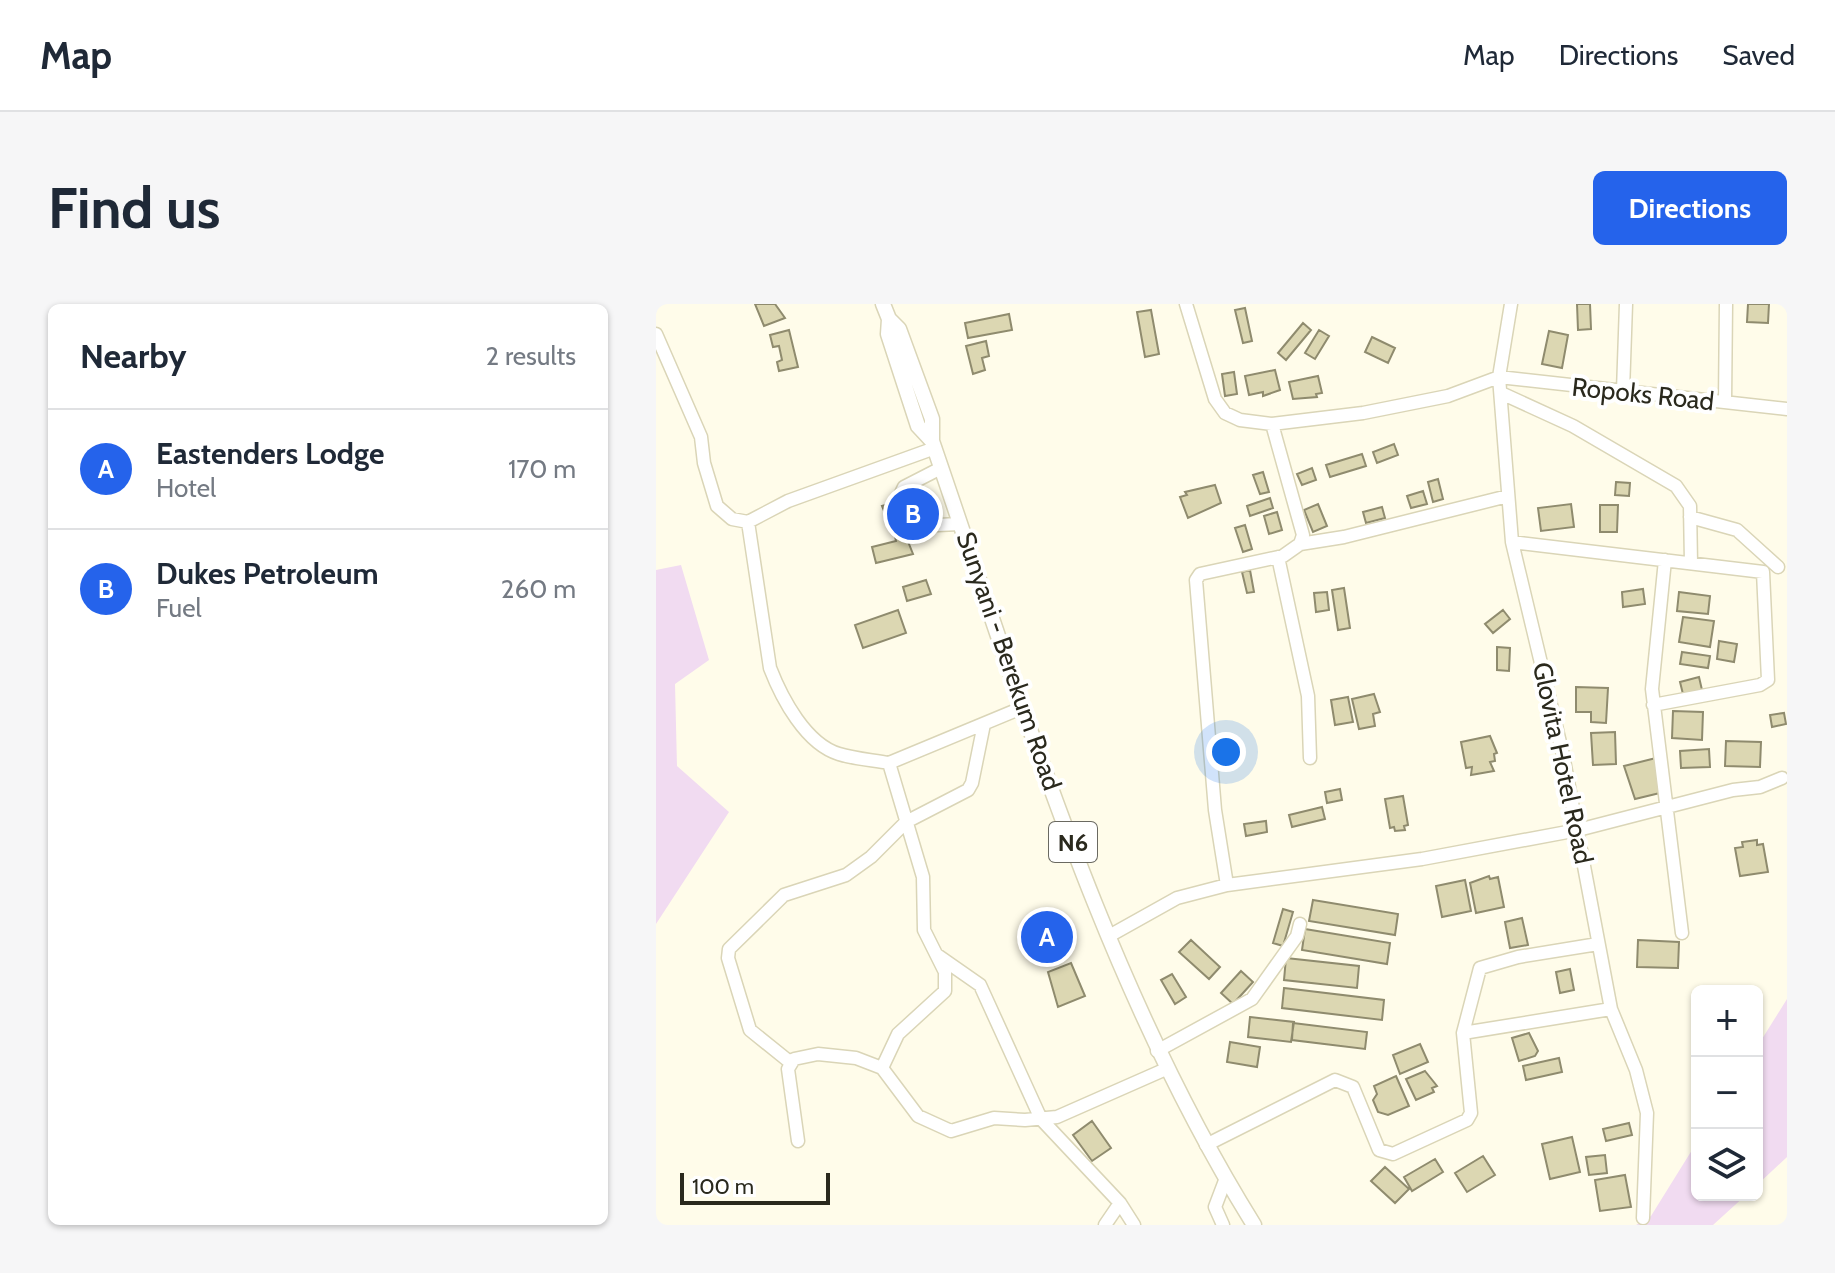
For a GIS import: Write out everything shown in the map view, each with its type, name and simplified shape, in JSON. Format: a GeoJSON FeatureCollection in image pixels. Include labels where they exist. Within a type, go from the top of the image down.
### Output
{"type":"FeatureCollection","features":[{"type":"Feature","properties":{"kind":"main road","name":"Sunyani - Berekum Road"},"geometry":{"type":"LineString","coordinates":[[883,304],[889,319],[888,334],[918,426],[934,445],[1024,707],[1109,936],[1166,1069],[1206,1145],[1254,1225]]}},
{"type":"Feature","properties":{"kind":"street"},"geometry":{"type":"LineString","coordinates":[[1186,304],[1215,399],[1225,413],[1240,420],[1272,424],[1363,413],[1448,396],[1499,377]]}},
{"type":"Feature","properties":{"kind":"street","name":"Glovita Hotel Road"},"geometry":{"type":"LineString","coordinates":[[1511,304],[1499,377],[1512,542],[1578,830],[1611,1009],[1636,1070],[1647,1113],[1643,1218]]}},
{"type":"Feature","properties":{"kind":"street"},"geometry":{"type":"LineString","coordinates":[[1623,391],[1626,304]]}},
{"type":"Feature","properties":{"kind":"street"},"geometry":{"type":"LineString","coordinates":[[1725,402],[1726,304]]}},
{"type":"Feature","properties":{"kind":"street"},"geometry":{"type":"LineString","coordinates":[[656,334],[701,437],[704,463],[717,506],[732,519],[748,522],[788,501],[934,445]]}},
{"type":"Feature","properties":{"kind":"street","name":"Ropoks Road"},"geometry":{"type":"LineString","coordinates":[[1499,377],[1787,409]]}},
{"type":"Feature","properties":{"kind":"street"},"geometry":{"type":"LineString","coordinates":[[1501,393],[1573,426],[1676,486],[1690,506],[1691,563]]}},
{"type":"Feature","properties":{"kind":"street"},"geometry":{"type":"LineString","coordinates":[[1272,424],[1303,535],[1300,544]]}},
{"type":"Feature","properties":{"kind":"street"},"geometry":{"type":"LineString","coordinates":[[897,502],[904,487],[941,468]]}},
{"type":"Feature","properties":{"kind":"street"},"geometry":{"type":"LineString","coordinates":[[1227,885],[1215,810],[1196,580],[1200,574],[1278,557],[1300,544],[1344,537],[1508,496]]}},
{"type":"Feature","properties":{"kind":"street"},"geometry":{"type":"LineString","coordinates":[[1690,517],[1737,530],[1782,567]]}},
{"type":"Feature","properties":{"kind":"street"},"geometry":{"type":"LineString","coordinates":[[905,520],[915,526],[960,524]]}},
{"type":"Feature","properties":{"kind":"street"},"geometry":{"type":"LineString","coordinates":[[748,522],[770,668],[779,690],[824,747],[838,754],[889,763],[1024,707]]}},
{"type":"Feature","properties":{"kind":"street"},"geometry":{"type":"LineString","coordinates":[[1512,542],[1763,572],[1782,567]]}},
{"type":"Feature","properties":{"kind":"street"},"geometry":{"type":"LineString","coordinates":[[1278,557],[1308,696],[1310,758]]}},
{"type":"Feature","properties":{"kind":"street"},"geometry":{"type":"LineString","coordinates":[[1665,560],[1653,705],[1682,933]]}},
{"type":"Feature","properties":{"kind":"street"},"geometry":{"type":"LineString","coordinates":[[1653,705],[1760,685],[1768,680],[1763,572]]}},
{"type":"Feature","properties":{"kind":"street"},"geometry":{"type":"LineString","coordinates":[[791,1063],[750,1030],[728,958],[729,949],[784,895],[846,875],[871,857],[906,822],[968,790],[984,724]]}},
{"type":"Feature","properties":{"kind":"street"},"geometry":{"type":"LineString","coordinates":[[882,1068],[898,1034],[945,991],[945,972],[924,930],[926,892],[889,763]]}},
{"type":"Feature","properties":{"kind":"street"},"geometry":{"type":"LineString","coordinates":[[1109,936],[1177,898],[1227,885],[1422,859],[1578,830],[1760,787],[1782,778]]}},
{"type":"Feature","properties":{"kind":"street"},"geometry":{"type":"LineString","coordinates":[[1157,1051],[1252,999],[1297,936],[1300,924]]}},
{"type":"Feature","properties":{"kind":"street"},"geometry":{"type":"LineString","coordinates":[[1206,1145],[1335,1080],[1353,1087],[1379,1150],[1393,1154],[1467,1120],[1471,1113],[1463,1033],[1480,968],[1518,957],[1598,944]]}},
{"type":"Feature","properties":{"kind":"street"},"geometry":{"type":"LineString","coordinates":[[934,954],[980,985],[1041,1119],[1120,1203],[1134,1225]]}},
{"type":"Feature","properties":{"kind":"street"},"geometry":{"type":"LineString","coordinates":[[1463,1033],[1611,1009]]}},
{"type":"Feature","properties":{"kind":"street"},"geometry":{"type":"LineString","coordinates":[[798,1141],[788,1069],[802,1056],[836,1054],[882,1068],[918,1116],[951,1131],[994,1118],[1041,1119],[1075,1110],[1166,1069]]}},
{"type":"Feature","properties":{"kind":"street"},"geometry":{"type":"LineString","coordinates":[[1223,1225],[1215,1207],[1226,1178]]}},
{"type":"Feature","properties":{"kind":"street"},"geometry":{"type":"LineString","coordinates":[[1105,1225],[1120,1203]]}},
{"type":"Feature","properties":{"kind":"shaded area"},"geometry":{"type":"Polygon","coordinates":[[[681,565],[709,660],[675,684],[677,766],[729,812],[656,924],[656,570],[681,565]]]}},
{"type":"Feature","properties":{"kind":"shaded area"},"geometry":{"type":"Polygon","coordinates":[[[1787,999],[1787,1157],[1763,1179],[1763,1057],[1763,1037],[1787,999]]]}},
{"type":"Feature","properties":{"kind":"shaded area"},"geometry":{"type":"Polygon","coordinates":[[[1691,1152],[1691,1201],[1739,1201],[1713,1225],[1636,1225],[1651,1216],[1691,1152]]]}},
{"type":"Feature","properties":{"kind":"building"},"geometry":{"type":"Polygon","coordinates":[[[755,304],[775,304],[785,318],[764,326],[755,304]]]}},
{"type":"Feature","properties":{"kind":"building"},"geometry":{"type":"Polygon","coordinates":[[[1577,304],[1590,304],[1591,329],[1578,330],[1577,304]]]}},
{"type":"Feature","properties":{"kind":"building"},"geometry":{"type":"Polygon","coordinates":[[[1748,304],[1769,304],[1768,323],[1747,322],[1748,304]]]}},
{"type":"Feature","properties":{"kind":"building"},"geometry":{"type":"Polygon","coordinates":[[[1245,308],[1252,341],[1243,343],[1235,310],[1245,308]]]}},
{"type":"Feature","properties":{"kind":"building"},"geometry":{"type":"Polygon","coordinates":[[[1151,310],[1159,354],[1145,357],[1137,312],[1151,310]]]}},
{"type":"Feature","properties":{"kind":"building"},"geometry":{"type":"Polygon","coordinates":[[[1009,314],[1012,330],[968,338],[965,323],[1009,314]]]}},
{"type":"Feature","properties":{"kind":"building"},"geometry":{"type":"Polygon","coordinates":[[[1303,323],[1311,330],[1286,360],[1278,353],[1303,323]]]}},
{"type":"Feature","properties":{"kind":"building"},"geometry":{"type":"Polygon","coordinates":[[[789,330],[798,367],[779,371],[777,362],[782,360],[779,346],[773,347],[770,335],[789,330]]]}},
{"type":"Feature","properties":{"kind":"building"},"geometry":{"type":"Polygon","coordinates":[[[1319,330],[1329,336],[1315,359],[1305,353],[1319,330]]]}},
{"type":"Feature","properties":{"kind":"building"},"geometry":{"type":"Polygon","coordinates":[[[1549,331],[1568,335],[1562,368],[1542,364],[1549,331]]]}},
{"type":"Feature","properties":{"kind":"building"},"geometry":{"type":"Polygon","coordinates":[[[1372,337],[1395,348],[1388,363],[1365,352],[1372,337]]]}},
{"type":"Feature","properties":{"kind":"building"},"geometry":{"type":"Polygon","coordinates":[[[986,341],[989,356],[982,358],[985,370],[973,374],[966,346],[986,341]]]}},
{"type":"Feature","properties":{"kind":"building"},"geometry":{"type":"Polygon","coordinates":[[[1275,370],[1280,390],[1263,396],[1263,392],[1249,395],[1245,376],[1275,370]]]}},
{"type":"Feature","properties":{"kind":"building"},"geometry":{"type":"Polygon","coordinates":[[[1234,372],[1237,394],[1225,396],[1222,374],[1234,372]]]}},
{"type":"Feature","properties":{"kind":"building"},"geometry":{"type":"Polygon","coordinates":[[[1318,376],[1322,393],[1316,394],[1317,397],[1293,399],[1289,382],[1318,376]]]}},
{"type":"Feature","properties":{"kind":"building"},"geometry":{"type":"Polygon","coordinates":[[[1394,444],[1398,455],[1377,463],[1373,452],[1394,444]]]}},
{"type":"Feature","properties":{"kind":"building"},"geometry":{"type":"Polygon","coordinates":[[[1362,454],[1366,466],[1330,477],[1326,465],[1362,454]]]}},
{"type":"Feature","properties":{"kind":"building"},"geometry":{"type":"Polygon","coordinates":[[[1312,468],[1316,480],[1302,485],[1297,474],[1312,468]]]}},
{"type":"Feature","properties":{"kind":"building"},"geometry":{"type":"Polygon","coordinates":[[[1263,472],[1269,492],[1260,494],[1253,475],[1263,472]]]}},
{"type":"Feature","properties":{"kind":"building"},"geometry":{"type":"Polygon","coordinates":[[[1438,479],[1443,499],[1433,502],[1428,482],[1438,479]]]}},
{"type":"Feature","properties":{"kind":"building"},"geometry":{"type":"Polygon","coordinates":[[[1616,482],[1630,483],[1629,496],[1615,495],[1616,482]]]}},
{"type":"Feature","properties":{"kind":"building"},"geometry":{"type":"Polygon","coordinates":[[[1215,485],[1221,503],[1188,518],[1180,497],[1187,495],[1185,492],[1215,485]]]}},
{"type":"Feature","properties":{"kind":"building"},"geometry":{"type":"Polygon","coordinates":[[[1423,491],[1427,504],[1411,508],[1407,496],[1423,491]]]}},
{"type":"Feature","properties":{"kind":"building"},"geometry":{"type":"Polygon","coordinates":[[[1270,498],[1273,508],[1250,516],[1247,506],[1270,498]]]}},
{"type":"Feature","properties":{"kind":"building"},"geometry":{"type":"Polygon","coordinates":[[[908,499],[912,519],[902,521],[905,533],[894,535],[882,506],[908,499]]]}},
{"type":"Feature","properties":{"kind":"building"},"geometry":{"type":"Polygon","coordinates":[[[1318,504],[1327,526],[1313,532],[1304,510],[1318,504]]]}},
{"type":"Feature","properties":{"kind":"building"},"geometry":{"type":"Polygon","coordinates":[[[1571,504],[1574,527],[1541,531],[1538,508],[1571,504]]]}},
{"type":"Feature","properties":{"kind":"building"},"geometry":{"type":"Polygon","coordinates":[[[1600,505],[1618,505],[1617,532],[1600,532],[1600,505]]]}},
{"type":"Feature","properties":{"kind":"building"},"geometry":{"type":"Polygon","coordinates":[[[1382,507],[1385,518],[1366,523],[1363,512],[1382,507]]]}},
{"type":"Feature","properties":{"kind":"building"},"geometry":{"type":"Polygon","coordinates":[[[1277,512],[1282,530],[1269,534],[1264,516],[1277,512]]]}},
{"type":"Feature","properties":{"kind":"building"},"geometry":{"type":"Polygon","coordinates":[[[1245,525],[1252,549],[1243,552],[1235,528],[1245,525]]]}},
{"type":"Feature","properties":{"kind":"building"},"geometry":{"type":"Polygon","coordinates":[[[905,534],[913,554],[876,563],[872,547],[896,541],[895,536],[905,534]]]}},
{"type":"Feature","properties":{"kind":"building"},"geometry":{"type":"Polygon","coordinates":[[[1250,570],[1254,592],[1247,593],[1242,572],[1250,570]]]}},
{"type":"Feature","properties":{"kind":"building"},"geometry":{"type":"Polygon","coordinates":[[[926,580],[931,594],[907,601],[903,587],[926,580]]]}},
{"type":"Feature","properties":{"kind":"building"},"geometry":{"type":"Polygon","coordinates":[[[1344,588],[1350,628],[1338,630],[1332,590],[1344,588]]]}},
{"type":"Feature","properties":{"kind":"building"},"geometry":{"type":"Polygon","coordinates":[[[1643,589],[1645,604],[1623,607],[1622,592],[1643,589]]]}},
{"type":"Feature","properties":{"kind":"building"},"geometry":{"type":"Polygon","coordinates":[[[1327,592],[1329,610],[1316,612],[1314,593],[1327,592]]]}},
{"type":"Feature","properties":{"kind":"building"},"geometry":{"type":"Polygon","coordinates":[[[1679,592],[1710,596],[1708,614],[1677,611],[1679,592]]]}},
{"type":"Feature","properties":{"kind":"building"},"geometry":{"type":"Polygon","coordinates":[[[898,610],[906,633],[863,648],[855,625],[898,610]]]}},
{"type":"Feature","properties":{"kind":"building"},"geometry":{"type":"Polygon","coordinates":[[[1503,610],[1510,619],[1493,633],[1485,624],[1503,610]]]}},
{"type":"Feature","properties":{"kind":"building"},"geometry":{"type":"Polygon","coordinates":[[[1683,617],[1714,621],[1710,647],[1679,642],[1683,617]]]}},
{"type":"Feature","properties":{"kind":"building"},"geometry":{"type":"Polygon","coordinates":[[[1719,641],[1737,644],[1734,662],[1717,659],[1719,641]]]}},
{"type":"Feature","properties":{"kind":"building"},"geometry":{"type":"Polygon","coordinates":[[[1497,647],[1510,648],[1509,671],[1497,670],[1497,647]]]}},
{"type":"Feature","properties":{"kind":"building"},"geometry":{"type":"Polygon","coordinates":[[[1682,652],[1710,656],[1708,668],[1680,664],[1682,652]]]}},
{"type":"Feature","properties":{"kind":"building"},"geometry":{"type":"Polygon","coordinates":[[[1699,677],[1702,690],[1683,694],[1680,682],[1699,677]]]}},
{"type":"Feature","properties":{"kind":"building"},"geometry":{"type":"Polygon","coordinates":[[[1576,687],[1608,688],[1606,723],[1591,722],[1591,712],[1576,712],[1576,687]]]}},
{"type":"Feature","properties":{"kind":"building"},"geometry":{"type":"Polygon","coordinates":[[[1374,694],[1380,712],[1373,714],[1375,726],[1359,729],[1352,699],[1374,694]]]}},
{"type":"Feature","properties":{"kind":"building"},"geometry":{"type":"Polygon","coordinates":[[[1348,697],[1353,722],[1335,725],[1331,700],[1348,697]]]}},
{"type":"Feature","properties":{"kind":"building"},"geometry":{"type":"Polygon","coordinates":[[[1673,711],[1703,712],[1702,740],[1672,738],[1673,711]]]}},
{"type":"Feature","properties":{"kind":"building"},"geometry":{"type":"Polygon","coordinates":[[[1784,713],[1786,724],[1772,727],[1770,715],[1784,713]]]}},
{"type":"Feature","properties":{"kind":"building"},"geometry":{"type":"Polygon","coordinates":[[[1615,732],[1616,764],[1593,765],[1591,733],[1615,732]]]}},
{"type":"Feature","properties":{"kind":"building"},"geometry":{"type":"Polygon","coordinates":[[[1490,736],[1497,753],[1494,754],[1495,761],[1490,762],[1494,771],[1471,775],[1472,767],[1466,768],[1461,742],[1490,736]]]}},
{"type":"Feature","properties":{"kind":"building"},"geometry":{"type":"Polygon","coordinates":[[[1726,741],[1761,742],[1760,767],[1725,766],[1726,741]]]}},
{"type":"Feature","properties":{"kind":"building"},"geometry":{"type":"Polygon","coordinates":[[[1709,749],[1710,767],[1681,768],[1680,751],[1709,749]]]}},
{"type":"Feature","properties":{"kind":"building"},"geometry":{"type":"Polygon","coordinates":[[[1656,758],[1664,792],[1635,799],[1624,766],[1656,758]]]}},
{"type":"Feature","properties":{"kind":"building"},"geometry":{"type":"Polygon","coordinates":[[[1340,789],[1342,800],[1327,803],[1325,792],[1340,789]]]}},
{"type":"Feature","properties":{"kind":"building"},"geometry":{"type":"Polygon","coordinates":[[[1403,796],[1408,825],[1404,826],[1405,830],[1395,831],[1394,827],[1390,828],[1385,799],[1403,796]]]}},
{"type":"Feature","properties":{"kind":"building"},"geometry":{"type":"Polygon","coordinates":[[[1322,807],[1325,819],[1292,827],[1289,815],[1322,807]]]}},
{"type":"Feature","properties":{"kind":"building"},"geometry":{"type":"Polygon","coordinates":[[[1266,821],[1267,832],[1246,836],[1244,824],[1266,821]]]}},
{"type":"Feature","properties":{"kind":"building"},"geometry":{"type":"Polygon","coordinates":[[[1757,840],[1757,845],[1763,844],[1768,872],[1740,876],[1735,848],[1743,847],[1742,842],[1757,840]]]}},
{"type":"Feature","properties":{"kind":"building"},"geometry":{"type":"Polygon","coordinates":[[[1489,876],[1490,879],[1498,877],[1504,907],[1476,913],[1470,883],[1489,876]]]}},
{"type":"Feature","properties":{"kind":"building"},"geometry":{"type":"Polygon","coordinates":[[[1465,880],[1471,911],[1442,917],[1436,886],[1465,880]]]}},
{"type":"Feature","properties":{"kind":"building"},"geometry":{"type":"Polygon","coordinates":[[[1313,900],[1398,914],[1395,935],[1309,921],[1313,900]]]}},
{"type":"Feature","properties":{"kind":"building"},"geometry":{"type":"Polygon","coordinates":[[[1283,909],[1293,912],[1283,946],[1273,943],[1283,909]]]}},
{"type":"Feature","properties":{"kind":"building"},"geometry":{"type":"Polygon","coordinates":[[[1522,918],[1528,945],[1510,948],[1505,922],[1522,918]]]}},
{"type":"Feature","properties":{"kind":"building"},"geometry":{"type":"Polygon","coordinates":[[[1305,929],[1390,943],[1387,964],[1302,950],[1305,929]]]}},
{"type":"Feature","properties":{"kind":"building"},"geometry":{"type":"Polygon","coordinates":[[[1191,940],[1220,967],[1209,979],[1179,952],[1191,940]]]}},
{"type":"Feature","properties":{"kind":"building"},"geometry":{"type":"Polygon","coordinates":[[[1638,940],[1679,942],[1678,968],[1637,967],[1638,940]]]}},
{"type":"Feature","properties":{"kind":"building"},"geometry":{"type":"Polygon","coordinates":[[[1286,958],[1359,966],[1357,988],[1284,980],[1286,958]]]}},
{"type":"Feature","properties":{"kind":"building"},"geometry":{"type":"Polygon","coordinates":[[[1071,963],[1085,996],[1058,1007],[1048,972],[1071,963]]]}},
{"type":"Feature","properties":{"kind":"building"},"geometry":{"type":"Polygon","coordinates":[[[1570,969],[1574,990],[1560,993],[1556,972],[1570,969]]]}},
{"type":"Feature","properties":{"kind":"building"},"geometry":{"type":"Polygon","coordinates":[[[1241,971],[1253,982],[1233,1004],[1221,993],[1241,971]]]}},
{"type":"Feature","properties":{"kind":"building"},"geometry":{"type":"Polygon","coordinates":[[[1172,974],[1186,997],[1175,1004],[1161,980],[1172,974]]]}},
{"type":"Feature","properties":{"kind":"building"},"geometry":{"type":"Polygon","coordinates":[[[1284,988],[1384,1000],[1382,1020],[1282,1008],[1284,988]]]}},
{"type":"Feature","properties":{"kind":"building"},"geometry":{"type":"Polygon","coordinates":[[[1250,1017],[1294,1022],[1291,1042],[1248,1037],[1250,1017]]]}},
{"type":"Feature","properties":{"kind":"building"},"geometry":{"type":"Polygon","coordinates":[[[1293,1023],[1367,1032],[1365,1049],[1292,1040],[1293,1023]]]}},
{"type":"Feature","properties":{"kind":"building"},"geometry":{"type":"Polygon","coordinates":[[[1529,1033],[1538,1051],[1535,1056],[1519,1061],[1512,1038],[1529,1033]]]}},
{"type":"Feature","properties":{"kind":"building"},"geometry":{"type":"Polygon","coordinates":[[[1230,1042],[1260,1047],[1257,1067],[1227,1062],[1230,1042]]]}},
{"type":"Feature","properties":{"kind":"building"},"geometry":{"type":"Polygon","coordinates":[[[1420,1044],[1428,1062],[1400,1074],[1393,1055],[1420,1044]]]}},
{"type":"Feature","properties":{"kind":"building"},"geometry":{"type":"Polygon","coordinates":[[[1559,1058],[1562,1072],[1526,1080],[1523,1066],[1559,1058]]]}},
{"type":"Feature","properties":{"kind":"building"},"geometry":{"type":"Polygon","coordinates":[[[1425,1071],[1437,1086],[1432,1088],[1434,1092],[1416,1100],[1406,1079],[1425,1071]]]}},
{"type":"Feature","properties":{"kind":"building"},"geometry":{"type":"Polygon","coordinates":[[[1396,1076],[1409,1106],[1388,1115],[1378,1112],[1373,1100],[1377,1094],[1374,1086],[1396,1076]]]}},
{"type":"Feature","properties":{"kind":"building"},"geometry":{"type":"Polygon","coordinates":[[[1092,1121],[1111,1148],[1092,1161],[1073,1135],[1092,1121]]]}},
{"type":"Feature","properties":{"kind":"building"},"geometry":{"type":"Polygon","coordinates":[[[1629,1123],[1632,1135],[1606,1141],[1603,1129],[1629,1123]]]}},
{"type":"Feature","properties":{"kind":"building"},"geometry":{"type":"Polygon","coordinates":[[[1572,1137],[1580,1172],[1550,1179],[1542,1144],[1572,1137]]]}},
{"type":"Feature","properties":{"kind":"building"},"geometry":{"type":"Polygon","coordinates":[[[1605,1155],[1607,1173],[1589,1175],[1586,1157],[1605,1155]]]}},
{"type":"Feature","properties":{"kind":"building"},"geometry":{"type":"Polygon","coordinates":[[[1483,1156],[1495,1175],[1467,1192],[1455,1173],[1483,1156]]]}},
{"type":"Feature","properties":{"kind":"building"},"geometry":{"type":"Polygon","coordinates":[[[1435,1159],[1443,1172],[1412,1191],[1404,1177],[1435,1159]]]}},
{"type":"Feature","properties":{"kind":"building"},"geometry":{"type":"Polygon","coordinates":[[[1385,1167],[1409,1189],[1395,1203],[1371,1181],[1385,1167]]]}},
{"type":"Feature","properties":{"kind":"building"},"geometry":{"type":"Polygon","coordinates":[[[1625,1175],[1631,1207],[1600,1211],[1595,1180],[1625,1175]]]}},
{"type":"Feature","properties":{"kind":"place","name":"Dukes Petroleum"},"geometry":{"type":"Point","coordinates":[913,514]}},
{"type":"Feature","properties":{"kind":"place","name":"Eastenders Lodge"},"geometry":{"type":"Point","coordinates":[1047,937]}}]}
